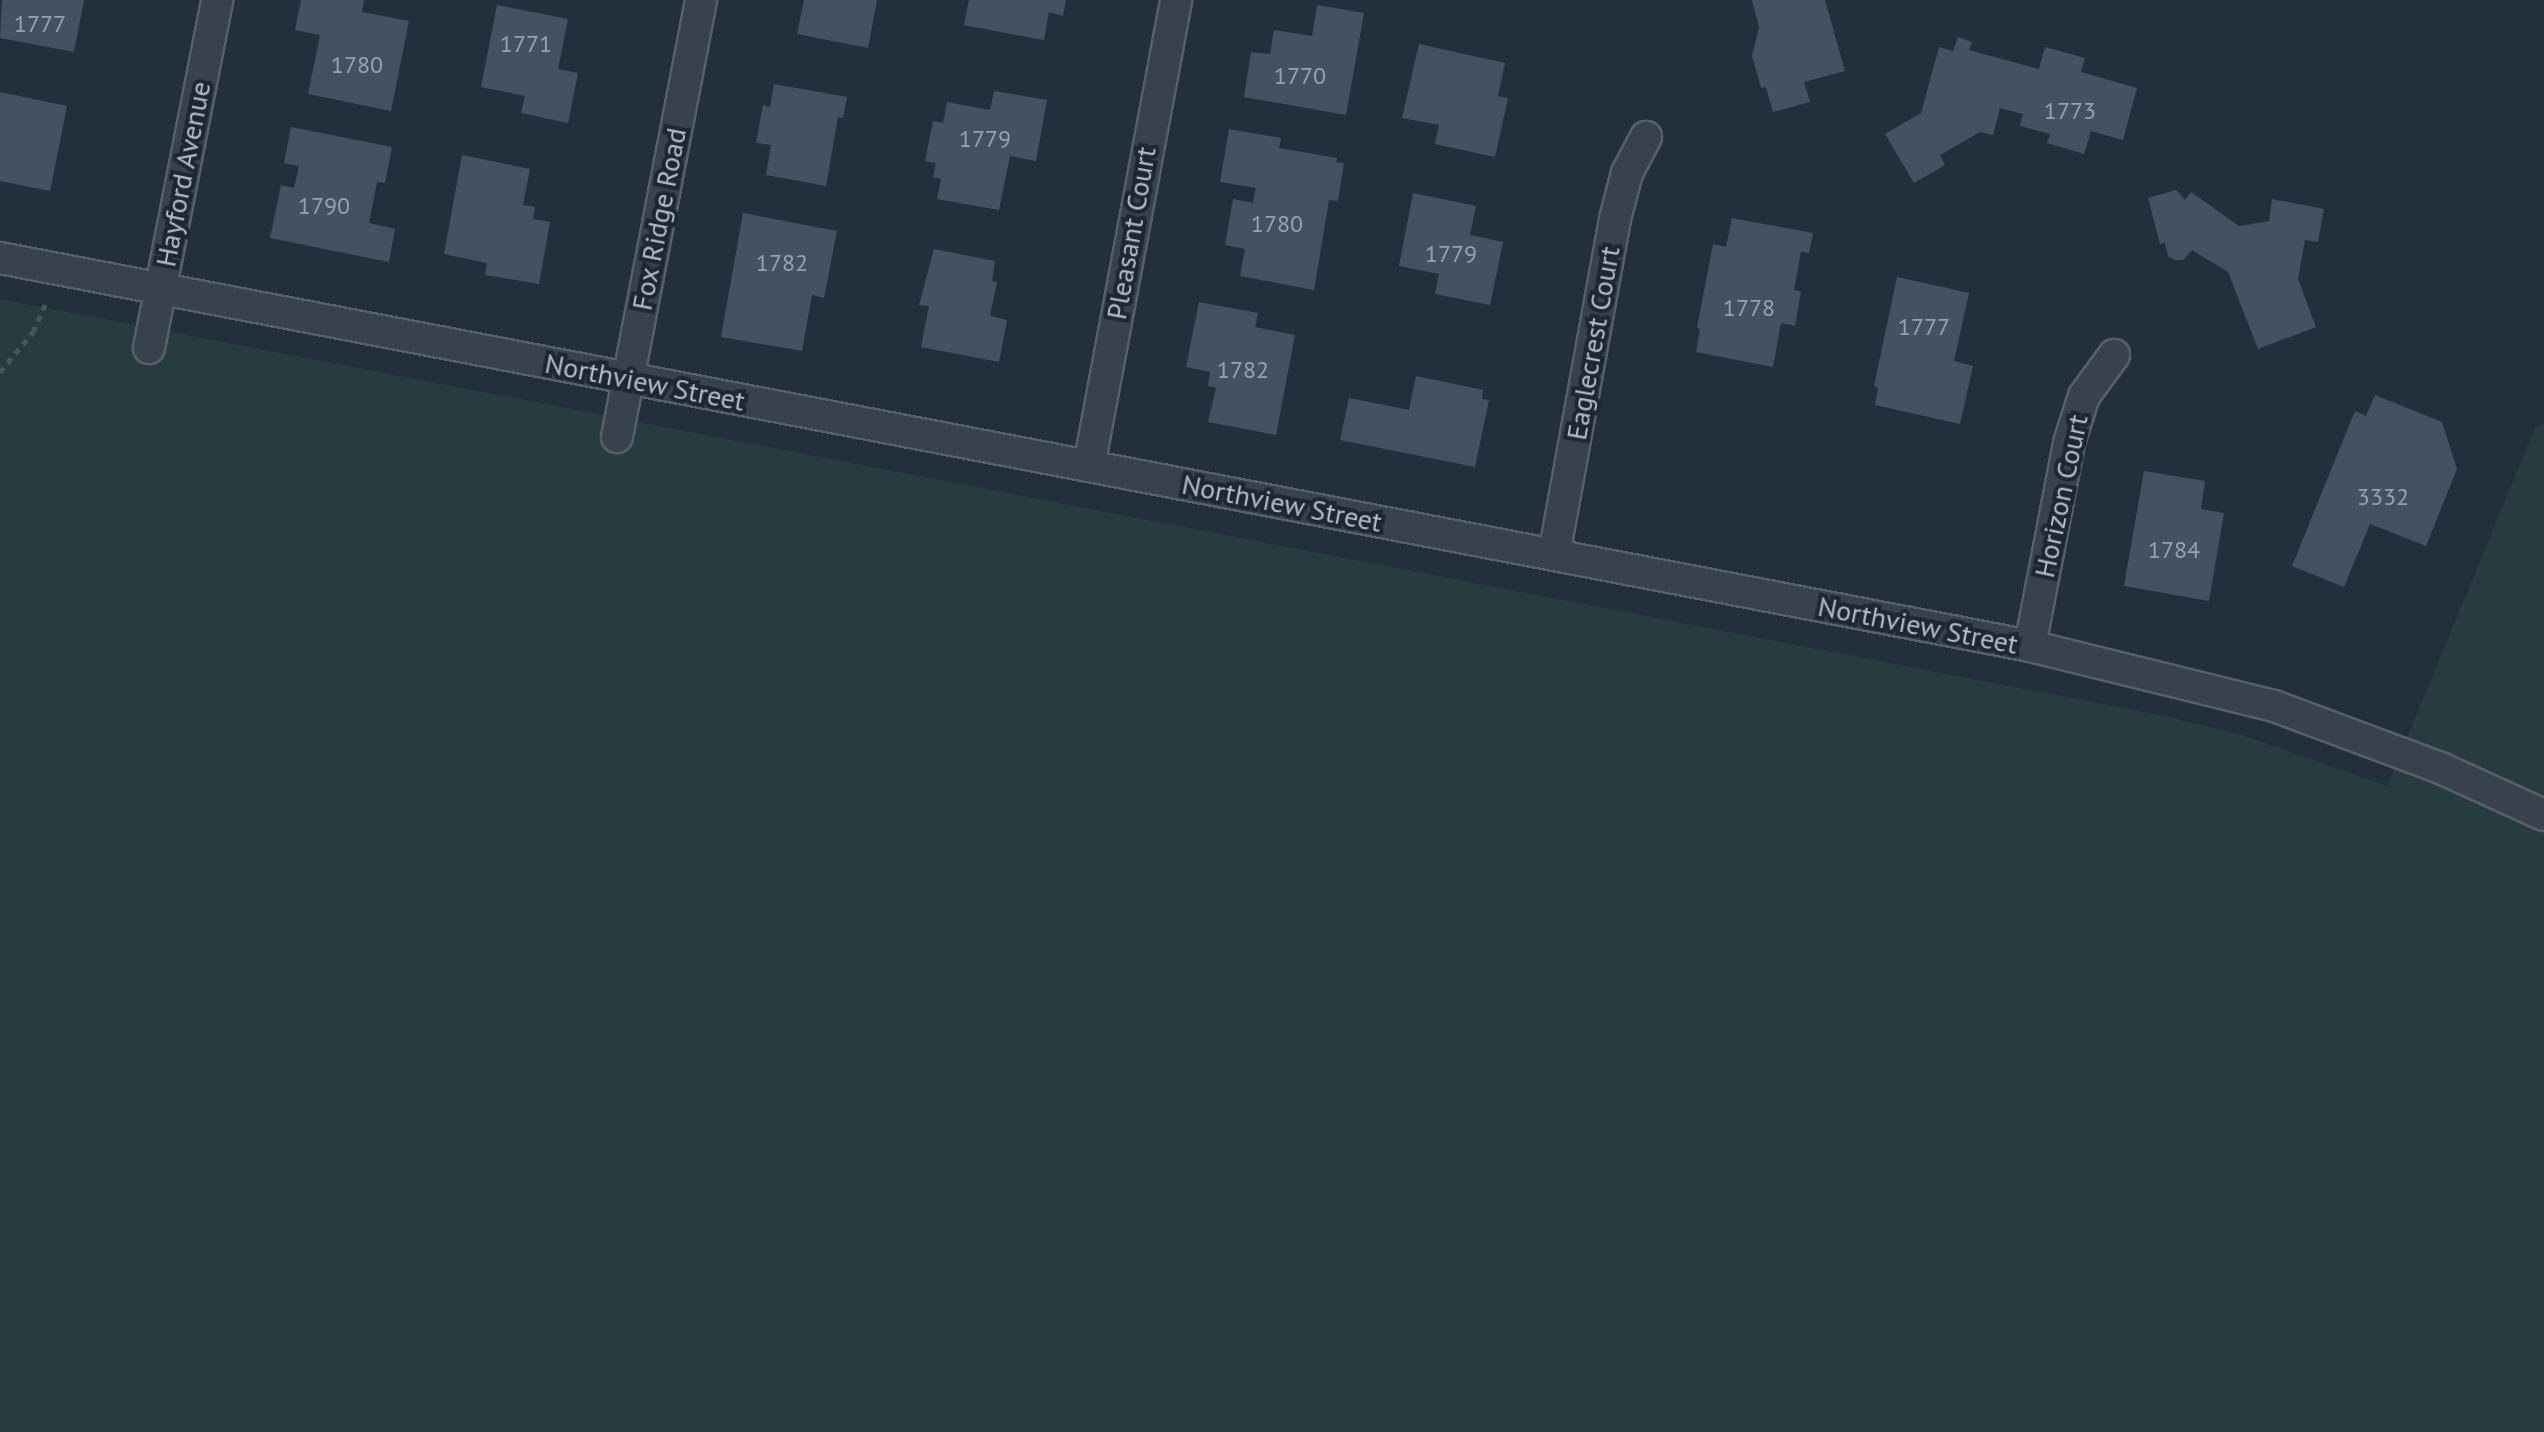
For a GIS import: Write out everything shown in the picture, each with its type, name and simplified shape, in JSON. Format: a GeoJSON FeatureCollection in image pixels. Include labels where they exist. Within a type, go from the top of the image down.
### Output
{"type":"FeatureCollection","features":[{"type":"Feature","properties":{"kind":"street","name":"Hayford Avenue"},"geometry":{"type":"LineString","coordinates":[[149,348],[217,0]]}},
{"type":"Feature","properties":{"kind":"street","name":"Fox Ridge Road"},"geometry":{"type":"LineString","coordinates":[[617,437],[701,0]]}},
{"type":"Feature","properties":{"kind":"street","name":"Pleasant Court"},"geometry":{"type":"LineString","coordinates":[[1089,466],[1176,0]]}},
{"type":"Feature","properties":{"kind":"street","name":"Eaglecrest Court"},"geometry":{"type":"LineString","coordinates":[[1554,555],[1615,219],[1627,173],[1646,137]]}},
{"type":"Feature","properties":{"kind":"street","name":"Northview Street"},"geometry":{"type":"LineString","coordinates":[[0,258],[2030,646],[2274,706],[2428,763],[2544,815]]}},
{"type":"Feature","properties":{"kind":"street","name":"Horizon Court"},"geometry":{"type":"LineString","coordinates":[[2030,646],[2069,443],[2084,396],[2114,355]]}},
{"type":"Feature","properties":{"kind":"path"},"geometry":{"type":"LineString","coordinates":[[0,372],[33,332],[60,270]]}},
{"type":"Feature","properties":{"kind":"green space"},"geometry":{"type":"Polygon","coordinates":[[[0,299],[2160,715],[2242,735],[2387,786],[2535,428],[2544,424],[2544,1432],[0,1432],[0,299]]]}},
{"type":"Feature","properties":{"kind":"building"},"geometry":{"type":"Polygon","coordinates":[[[2,0],[84,0],[74,52],[0,38],[2,0]]]}},
{"type":"Feature","properties":{"kind":"building"},"geometry":{"type":"Polygon","coordinates":[[[301,0],[364,0],[362,12],[409,21],[391,111],[308,94],[320,35],[295,30],[301,0]]]}},
{"type":"Feature","properties":{"kind":"building"},"geometry":{"type":"Polygon","coordinates":[[[804,0],[877,0],[868,48],[797,34],[804,0]]]}},
{"type":"Feature","properties":{"kind":"building"},"geometry":{"type":"Polygon","coordinates":[[[969,0],[1066,0],[1063,16],[1049,12],[1044,40],[964,25],[969,0]]]}},
{"type":"Feature","properties":{"kind":"building"},"geometry":{"type":"Polygon","coordinates":[[[1752,0],[1825,0],[1845,71],[1804,82],[1810,102],[1773,112],[1766,87],[1761,88],[1752,56],[1759,27],[1752,0]]]}},
{"type":"Feature","properties":{"kind":"building"},"geometry":{"type":"Polygon","coordinates":[[[497,5],[568,19],[558,69],[578,73],[568,123],[521,113],[525,96],[481,87],[497,5]]]}},
{"type":"Feature","properties":{"kind":"building"},"geometry":{"type":"Polygon","coordinates":[[[1317,5],[1364,13],[1346,115],[1244,97],[1251,52],[1270,54],[1274,30],[1312,36],[1317,5]]]}},
{"type":"Feature","properties":{"kind":"building"},"geometry":{"type":"Polygon","coordinates":[[[1958,37],[1972,42],[1969,50],[2039,69],[2045,47],[2085,58],[2081,72],[2137,88],[2123,140],[2091,131],[2084,154],[2047,143],[2050,134],[2020,126],[2023,114],[2000,108],[1993,135],[1980,132],[1940,155],[1945,165],[1914,183],[1885,134],[1921,113],[1939,47],[1953,51],[1958,37]]]}},
{"type":"Feature","properties":{"kind":"building"},"geometry":{"type":"Polygon","coordinates":[[[1419,44],[1505,63],[1498,96],[1508,98],[1495,157],[1435,144],[1439,125],[1402,118],[1419,44]]]}},
{"type":"Feature","properties":{"kind":"building"},"geometry":{"type":"Polygon","coordinates":[[[774,84],[847,97],[843,118],[838,117],[826,186],[766,175],[771,145],[756,143],[763,105],[770,107],[774,84]]]}},
{"type":"Feature","properties":{"kind":"building"},"geometry":{"type":"Polygon","coordinates":[[[994,91],[1047,100],[1036,161],[1010,156],[999,210],[937,199],[941,179],[933,177],[936,163],[925,161],[933,121],[943,123],[947,102],[990,110],[994,91]]]}},
{"type":"Feature","properties":{"kind":"building"},"geometry":{"type":"Polygon","coordinates":[[[0,92],[67,106],[50,191],[0,181],[0,92]]]}},
{"type":"Feature","properties":{"kind":"building"},"geometry":{"type":"Polygon","coordinates":[[[291,127],[392,147],[385,183],[377,182],[369,223],[395,229],[389,262],[270,238],[281,185],[294,188],[299,166],[284,163],[291,127]]]}},
{"type":"Feature","properties":{"kind":"building"},"geometry":{"type":"Polygon","coordinates":[[[1229,129],[1281,138],[1279,148],[1337,158],[1336,162],[1344,163],[1338,201],[1329,200],[1314,290],[1240,276],[1245,249],[1225,245],[1233,199],[1253,203],[1256,188],[1220,182],[1229,129]]]}},
{"type":"Feature","properties":{"kind":"building"},"geometry":{"type":"Polygon","coordinates":[[[462,155],[530,169],[523,205],[535,207],[533,219],[550,222],[539,284],[485,275],[487,263],[444,254],[462,155]]]}},
{"type":"Feature","properties":{"kind":"building"},"geometry":{"type":"Polygon","coordinates":[[[2176,190],[2185,200],[2191,192],[2239,226],[2269,221],[2272,199],[2324,209],[2318,242],[2305,240],[2298,279],[2316,327],[2258,349],[2228,272],[2192,250],[2183,260],[2175,260],[2168,256],[2165,243],[2160,244],[2148,198],[2176,190]]]}},
{"type":"Feature","properties":{"kind":"building"},"geometry":{"type":"Polygon","coordinates":[[[1413,193],[1476,206],[1470,235],[1503,242],[1490,305],[1435,294],[1439,274],[1399,266],[1413,193]]]}},
{"type":"Feature","properties":{"kind":"building"},"geometry":{"type":"Polygon","coordinates":[[[743,213],[837,231],[824,298],[812,295],[802,351],[721,337],[743,213]]]}},
{"type":"Feature","properties":{"kind":"building"},"geometry":{"type":"Polygon","coordinates":[[[1732,218],[1813,233],[1809,253],[1801,252],[1794,290],[1801,292],[1795,326],[1781,323],[1773,367],[1696,352],[1700,329],[1697,328],[1713,244],[1726,247],[1732,218]]]}},
{"type":"Feature","properties":{"kind":"building"},"geometry":{"type":"Polygon","coordinates":[[[934,249],[995,261],[992,281],[997,282],[990,316],[1007,320],[999,362],[921,347],[929,306],[919,305],[934,249]]]}},
{"type":"Feature","properties":{"kind":"building"},"geometry":{"type":"Polygon","coordinates":[[[1897,277],[1969,293],[1954,361],[1973,366],[1960,424],[1875,405],[1878,388],[1874,386],[1897,277]]]}},
{"type":"Feature","properties":{"kind":"building"},"geometry":{"type":"Polygon","coordinates":[[[1199,302],[1258,313],[1255,327],[1295,335],[1276,435],[1208,422],[1216,388],[1208,386],[1210,372],[1186,367],[1199,302]]]}},
{"type":"Feature","properties":{"kind":"building"},"geometry":{"type":"Polygon","coordinates":[[[1416,376],[1483,390],[1482,399],[1489,400],[1475,467],[1340,440],[1349,398],[1409,410],[1416,376]]]}},
{"type":"Feature","properties":{"kind":"building"},"geometry":{"type":"Polygon","coordinates":[[[2375,395],[2442,422],[2457,469],[2426,546],[2370,524],[2344,587],[2292,566],[2355,411],[2366,416],[2375,395]]]}},
{"type":"Feature","properties":{"kind":"building"},"geometry":{"type":"Polygon","coordinates":[[[2144,471],[2205,481],[2201,509],[2224,513],[2209,601],[2124,586],[2144,471]]]}}]}
